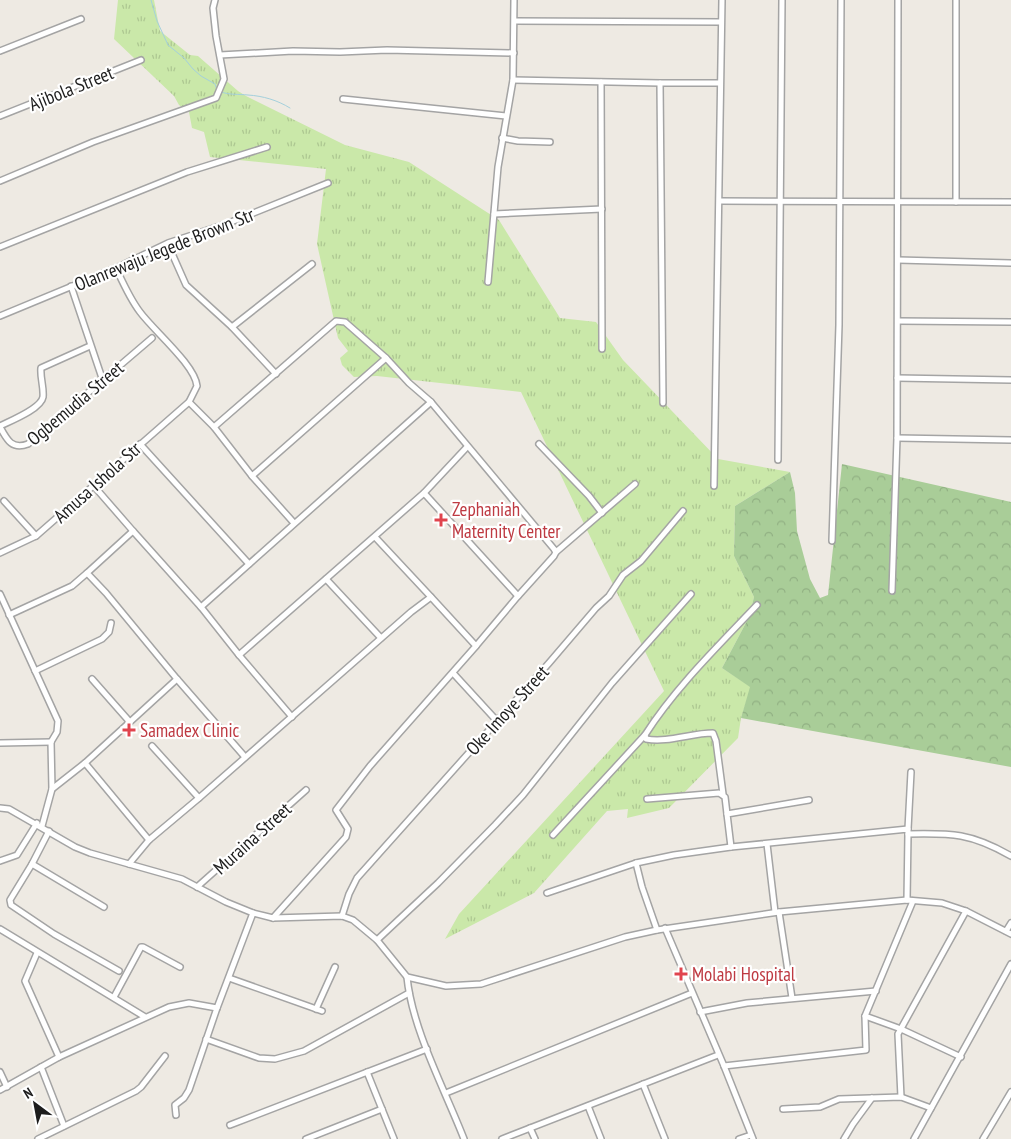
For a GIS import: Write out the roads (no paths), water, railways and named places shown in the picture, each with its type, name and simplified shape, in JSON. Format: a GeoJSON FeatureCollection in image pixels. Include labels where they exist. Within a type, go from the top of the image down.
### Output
{"type":"FeatureCollection","features":[{"type":"Feature","properties":{"kind":"street"},"geometry":{"type":"LineString","coordinates":[[0,181],[93,142],[190,106],[213,100],[224,79],[213,8],[215,0]]}},
{"type":"Feature","properties":{"kind":"street"},"geometry":{"type":"LineString","coordinates":[[488,282],[502,138],[513,80],[514,0]]}},
{"type":"Feature","properties":{"kind":"street"},"geometry":{"type":"LineString","coordinates":[[714,486],[722,0]]}},
{"type":"Feature","properties":{"kind":"street"},"geometry":{"type":"LineString","coordinates":[[778,460],[782,0]]}},
{"type":"Feature","properties":{"kind":"street"},"geometry":{"type":"LineString","coordinates":[[832,541],[840,325],[840,0]]}},
{"type":"Feature","properties":{"kind":"street"},"geometry":{"type":"LineString","coordinates":[[892,591],[897,438],[898,0]]}},
{"type":"Feature","properties":{"kind":"street"},"geometry":{"type":"LineString","coordinates":[[956,0],[956,202]]}},
{"type":"Feature","properties":{"kind":"street"},"geometry":{"type":"LineString","coordinates":[[0,52],[80,19]]}},
{"type":"Feature","properties":{"kind":"street"},"geometry":{"type":"LineString","coordinates":[[515,21],[721,22]]}},
{"type":"Feature","properties":{"kind":"street"},"geometry":{"type":"LineString","coordinates":[[220,56],[293,51],[387,50],[514,54]]}},
{"type":"Feature","properties":{"kind":"street","name":"Ajibola Street"},"geometry":{"type":"LineString","coordinates":[[0,116],[141,60]]}},
{"type":"Feature","properties":{"kind":"street"},"geometry":{"type":"LineString","coordinates":[[513,80],[720,83]]}},
{"type":"Feature","properties":{"kind":"street"},"geometry":{"type":"LineString","coordinates":[[602,82],[602,348]]}},
{"type":"Feature","properties":{"kind":"street"},"geometry":{"type":"LineString","coordinates":[[660,83],[659,175],[663,403]]}},
{"type":"Feature","properties":{"kind":"street"},"geometry":{"type":"LineString","coordinates":[[343,99],[506,116]]}},
{"type":"Feature","properties":{"kind":"street"},"geometry":{"type":"LineString","coordinates":[[502,138],[518,141],[550,142]]}},
{"type":"Feature","properties":{"kind":"street"},"geometry":{"type":"LineString","coordinates":[[0,247],[187,172],[267,147]]}},
{"type":"Feature","properties":{"kind":"street","name":"Olanrewaju Jegede Brown Str"},"geometry":{"type":"LineString","coordinates":[[0,316],[116,268],[168,243],[226,224],[328,183]]}},
{"type":"Feature","properties":{"kind":"street"},"geometry":{"type":"LineString","coordinates":[[720,201],[1011,202]]}},
{"type":"Feature","properties":{"kind":"street"},"geometry":{"type":"LineString","coordinates":[[494,214],[602,208]]}},
{"type":"Feature","properties":{"kind":"street"},"geometry":{"type":"LineString","coordinates":[[170,249],[186,285],[232,327],[276,374]]}},
{"type":"Feature","properties":{"kind":"street"},"geometry":{"type":"LineString","coordinates":[[898,260],[1011,263]]}},
{"type":"Feature","properties":{"kind":"street"},"geometry":{"type":"LineString","coordinates":[[232,327],[312,264]]}},
{"type":"Feature","properties":{"kind":"street"},"geometry":{"type":"LineString","coordinates":[[116,268],[141,314],[180,357],[194,376],[197,386],[189,402],[214,427],[252,476],[294,523]]}},
{"type":"Feature","properties":{"kind":"street"},"geometry":{"type":"LineString","coordinates":[[72,286],[102,381]]}},
{"type":"Feature","properties":{"kind":"street"},"geometry":{"type":"LineString","coordinates":[[214,427],[340,320],[356,331],[386,358],[409,383],[431,402],[556,552]]}},
{"type":"Feature","properties":{"kind":"street"},"geometry":{"type":"LineString","coordinates":[[898,321],[1011,322]]}},
{"type":"Feature","properties":{"kind":"street","name":"Ogbemudia Street"},"geometry":{"type":"LineString","coordinates":[[0,427],[14,445],[22,447],[28,444],[152,338]]}},
{"type":"Feature","properties":{"kind":"street"},"geometry":{"type":"LineString","coordinates":[[0,427],[26,414],[41,401],[43,396],[41,368],[90,346]]}},
{"type":"Feature","properties":{"kind":"street"},"geometry":{"type":"LineString","coordinates":[[252,476],[386,358]]}},
{"type":"Feature","properties":{"kind":"street"},"geometry":{"type":"LineString","coordinates":[[897,378],[1011,380]]}},
{"type":"Feature","properties":{"kind":"street","name":"Amusa Ishola Str"},"geometry":{"type":"LineString","coordinates":[[0,553],[36,536],[189,402]]}},
{"type":"Feature","properties":{"kind":"street"},"geometry":{"type":"LineString","coordinates":[[201,607],[431,402]]}},
{"type":"Feature","properties":{"kind":"street"},"geometry":{"type":"LineString","coordinates":[[897,438],[1011,440]]}},
{"type":"Feature","properties":{"kind":"street"},"geometry":{"type":"LineString","coordinates":[[140,444],[249,564]]}},
{"type":"Feature","properties":{"kind":"street"},"geometry":{"type":"LineString","coordinates":[[539,444],[589,496],[602,513]]}},
{"type":"Feature","properties":{"kind":"street"},"geometry":{"type":"LineString","coordinates":[[239,656],[424,493],[467,447]]}},
{"type":"Feature","properties":{"kind":"street"},"geometry":{"type":"LineString","coordinates":[[273,918],[346,837],[348,829],[336,810],[370,766],[453,673],[556,552],[636,484]]}},
{"type":"Feature","properties":{"kind":"street"},"geometry":{"type":"LineString","coordinates":[[93,485],[201,607],[239,656],[292,717]]}},
{"type":"Feature","properties":{"kind":"street"},"geometry":{"type":"LineString","coordinates":[[424,493],[518,596]]}},
{"type":"Feature","properties":{"kind":"street"},"geometry":{"type":"LineString","coordinates":[[4,502],[36,536]]}},
{"type":"Feature","properties":{"kind":"street","name":"Oke Imoye Street"},"geometry":{"type":"LineString","coordinates":[[342,916],[349,894],[357,878],[596,608],[609,596],[623,575],[639,563],[683,511]]}},
{"type":"Feature","properties":{"kind":"street"},"geometry":{"type":"LineString","coordinates":[[10,615],[72,586],[133,531]]}},
{"type":"Feature","properties":{"kind":"street"},"geometry":{"type":"LineString","coordinates":[[375,537],[476,646]]}},
{"type":"Feature","properties":{"kind":"street"},"geometry":{"type":"LineString","coordinates":[[87,573],[106,592],[177,679],[245,757]]}},
{"type":"Feature","properties":{"kind":"street"},"geometry":{"type":"LineString","coordinates":[[326,579],[381,638]]}},
{"type":"Feature","properties":{"kind":"street"},"geometry":{"type":"LineString","coordinates":[[0,594],[58,721],[57,732],[51,742],[52,789],[39,825],[17,855],[0,861]]}},
{"type":"Feature","properties":{"kind":"street"},"geometry":{"type":"LineString","coordinates":[[377,940],[438,883],[523,795],[612,683],[691,594]]}},
{"type":"Feature","properties":{"kind":"street"},"geometry":{"type":"LineString","coordinates":[[129,864],[149,840],[381,638],[431,597]]}},
{"type":"Feature","properties":{"kind":"street"},"geometry":{"type":"LineString","coordinates":[[554,835],[644,735],[703,662],[757,606]]}},
{"type":"Feature","properties":{"kind":"street"},"geometry":{"type":"LineString","coordinates":[[35,671],[102,639],[108,632],[111,623]]}},
{"type":"Feature","properties":{"kind":"street"},"geometry":{"type":"LineString","coordinates":[[453,673],[497,721]]}},
{"type":"Feature","properties":{"kind":"street"},"geometry":{"type":"LineString","coordinates":[[92,679],[129,721]]}},
{"type":"Feature","properties":{"kind":"street"},"geometry":{"type":"LineString","coordinates":[[52,789],[85,763],[177,679]]}},
{"type":"Feature","properties":{"kind":"street"},"geometry":{"type":"LineString","coordinates":[[644,735],[646,739],[662,740],[713,733],[716,740],[723,794],[728,814],[731,848]]}},
{"type":"Feature","properties":{"kind":"street"},"geometry":{"type":"LineString","coordinates":[[1,742],[51,742]]}},
{"type":"Feature","properties":{"kind":"street"},"geometry":{"type":"LineString","coordinates":[[152,746],[198,798]]}},
{"type":"Feature","properties":{"kind":"street"},"geometry":{"type":"LineString","coordinates":[[85,763],[149,840]]}},
{"type":"Feature","properties":{"kind":"street"},"geometry":{"type":"LineString","coordinates":[[724,1066],[863,1052],[867,1047],[865,1016],[910,900],[908,832],[911,772]]}},
{"type":"Feature","properties":{"kind":"street","name":"Muraina Street"},"geometry":{"type":"LineString","coordinates":[[197,887],[306,790]]}},
{"type":"Feature","properties":{"kind":"street"},"geometry":{"type":"LineString","coordinates":[[647,799],[719,792],[723,794]]}},
{"type":"Feature","properties":{"kind":"street"},"geometry":{"type":"LineString","coordinates":[[728,814],[810,800]]}},
{"type":"Feature","properties":{"kind":"street"},"geometry":{"type":"LineString","coordinates":[[0,808],[9,809],[90,853],[182,879],[226,902],[253,913],[273,918],[342,916],[353,920],[377,940],[407,976],[409,993],[427,1050],[464,1139]]}},
{"type":"Feature","properties":{"kind":"street"},"geometry":{"type":"LineString","coordinates":[[49,831],[10,900],[11,905],[54,934],[119,971]]}},
{"type":"Feature","properties":{"kind":"street"},"geometry":{"type":"LineString","coordinates":[[547,893],[636,863],[674,855],[767,844],[908,832],[960,835],[977,839],[1011,856]]}},
{"type":"Feature","properties":{"kind":"street"},"geometry":{"type":"LineString","coordinates":[[767,844],[792,998]]}},
{"type":"Feature","properties":{"kind":"street"},"geometry":{"type":"LineString","coordinates":[[636,863],[657,930]]}},
{"type":"Feature","properties":{"kind":"street"},"geometry":{"type":"LineString","coordinates":[[32,864],[104,907]]}},
{"type":"Feature","properties":{"kind":"street"},"geometry":{"type":"LineString","coordinates":[[407,976],[446,986],[481,984],[625,937],[665,928],[777,912],[910,900],[942,903],[966,911],[1009,932],[1011,923]]}},
{"type":"Feature","properties":{"kind":"street"},"geometry":{"type":"LineString","coordinates":[[902,1097],[898,1038],[901,1029],[966,911]]}},
{"type":"Feature","properties":{"kind":"street"},"geometry":{"type":"LineString","coordinates":[[176,1115],[175,1105],[187,1095],[253,913]]}},
{"type":"Feature","properties":{"kind":"street"},"geometry":{"type":"LineString","coordinates":[[665,928],[752,1137],[740,1139]]}},
{"type":"Feature","properties":{"kind":"street"},"geometry":{"type":"LineString","coordinates":[[0,929],[145,1017]]}},
{"type":"Feature","properties":{"kind":"street"},"geometry":{"type":"LineString","coordinates":[[114,997],[143,946],[180,967]]}},
{"type":"Feature","properties":{"kind":"street"},"geometry":{"type":"LineString","coordinates":[[37,953],[25,981],[59,1057]]}},
{"type":"Feature","properties":{"kind":"street"},"geometry":{"type":"LineString","coordinates":[[914,1139],[1011,964]]}},
{"type":"Feature","properties":{"kind":"street"},"geometry":{"type":"LineString","coordinates":[[316,1009],[336,967]]}},
{"type":"Feature","properties":{"kind":"street"},"geometry":{"type":"LineString","coordinates":[[229,978],[322,1011]]}},
{"type":"Feature","properties":{"kind":"street"},"geometry":{"type":"LineString","coordinates":[[700,1012],[747,1003],[876,990]]}},
{"type":"Feature","properties":{"kind":"street"},"geometry":{"type":"LineString","coordinates":[[206,1039],[259,1058],[275,1059],[304,1051],[409,993]]}},
{"type":"Feature","properties":{"kind":"street"},"geometry":{"type":"LineString","coordinates":[[446,1093],[692,993]]}},
{"type":"Feature","properties":{"kind":"street"},"geometry":{"type":"LineString","coordinates":[[0,1090],[59,1057],[145,1017],[179,1004],[189,1003],[217,1008]]}},
{"type":"Feature","properties":{"kind":"street"},"geometry":{"type":"LineString","coordinates":[[865,1016],[901,1029],[960,1057]]}},
{"type":"Feature","properties":{"kind":"street"},"geometry":{"type":"LineString","coordinates":[[230,1125],[427,1050]]}},
{"type":"Feature","properties":{"kind":"street"},"geometry":{"type":"LineString","coordinates":[[502,1139],[718,1055]]}},
{"type":"Feature","properties":{"kind":"street"},"geometry":{"type":"LineString","coordinates":[[38,1139],[136,1091],[166,1056]]}},
{"type":"Feature","properties":{"kind":"street"},"geometry":{"type":"LineString","coordinates":[[41,1067],[64,1126]]}},
{"type":"Feature","properties":{"kind":"street"},"geometry":{"type":"LineString","coordinates":[[0,1072],[7,1087]]}},
{"type":"Feature","properties":{"kind":"street"},"geometry":{"type":"LineString","coordinates":[[367,1072],[394,1139]]}},
{"type":"Feature","properties":{"kind":"street"},"geometry":{"type":"LineString","coordinates":[[643,1084],[665,1139]]}},
{"type":"Feature","properties":{"kind":"street"},"geometry":{"type":"LineString","coordinates":[[982,1139],[1011,1092]]}},
{"type":"Feature","properties":{"kind":"street"},"geometry":{"type":"LineString","coordinates":[[784,1109],[820,1107],[840,1099],[902,1097],[931,1108]]}},
{"type":"Feature","properties":{"kind":"street"},"geometry":{"type":"LineString","coordinates":[[844,1139],[872,1098]]}},
{"type":"Feature","properties":{"kind":"street"},"geometry":{"type":"LineString","coordinates":[[588,1106],[601,1139]]}},
{"type":"Feature","properties":{"kind":"street"},"geometry":{"type":"LineString","coordinates":[[306,1139],[382,1108]]}},
{"type":"Feature","properties":{"kind":"street"},"geometry":{"type":"LineString","coordinates":[[530,1128],[535,1139]]}},
{"type":"Feature","properties":{"kind":"street"},"geometry":{"type":"LineString","coordinates":[[52,1132],[56,1139]]}},
{"type":"Feature","properties":{"kind":"waterway"},"geometry":{"type":"LineString","coordinates":[[151,0],[157,21],[168,45],[201,76],[215,84],[217,90]]}},
{"type":"Feature","properties":{"kind":"waterway"},"geometry":{"type":"LineString","coordinates":[[221,92],[264,97],[290,108]]}},
{"type":"Feature","properties":{"kind":"place","name":"Zephaniah Maternity Center"},"geometry":{"type":"Point","coordinates":[441,520]}},
{"type":"Feature","properties":{"kind":"place","name":"Samadex Clinic"},"geometry":{"type":"Point","coordinates":[129,730]}},
{"type":"Feature","properties":{"kind":"place","name":"Molabi Hospital"},"geometry":{"type":"Point","coordinates":[681,974]}}]}
